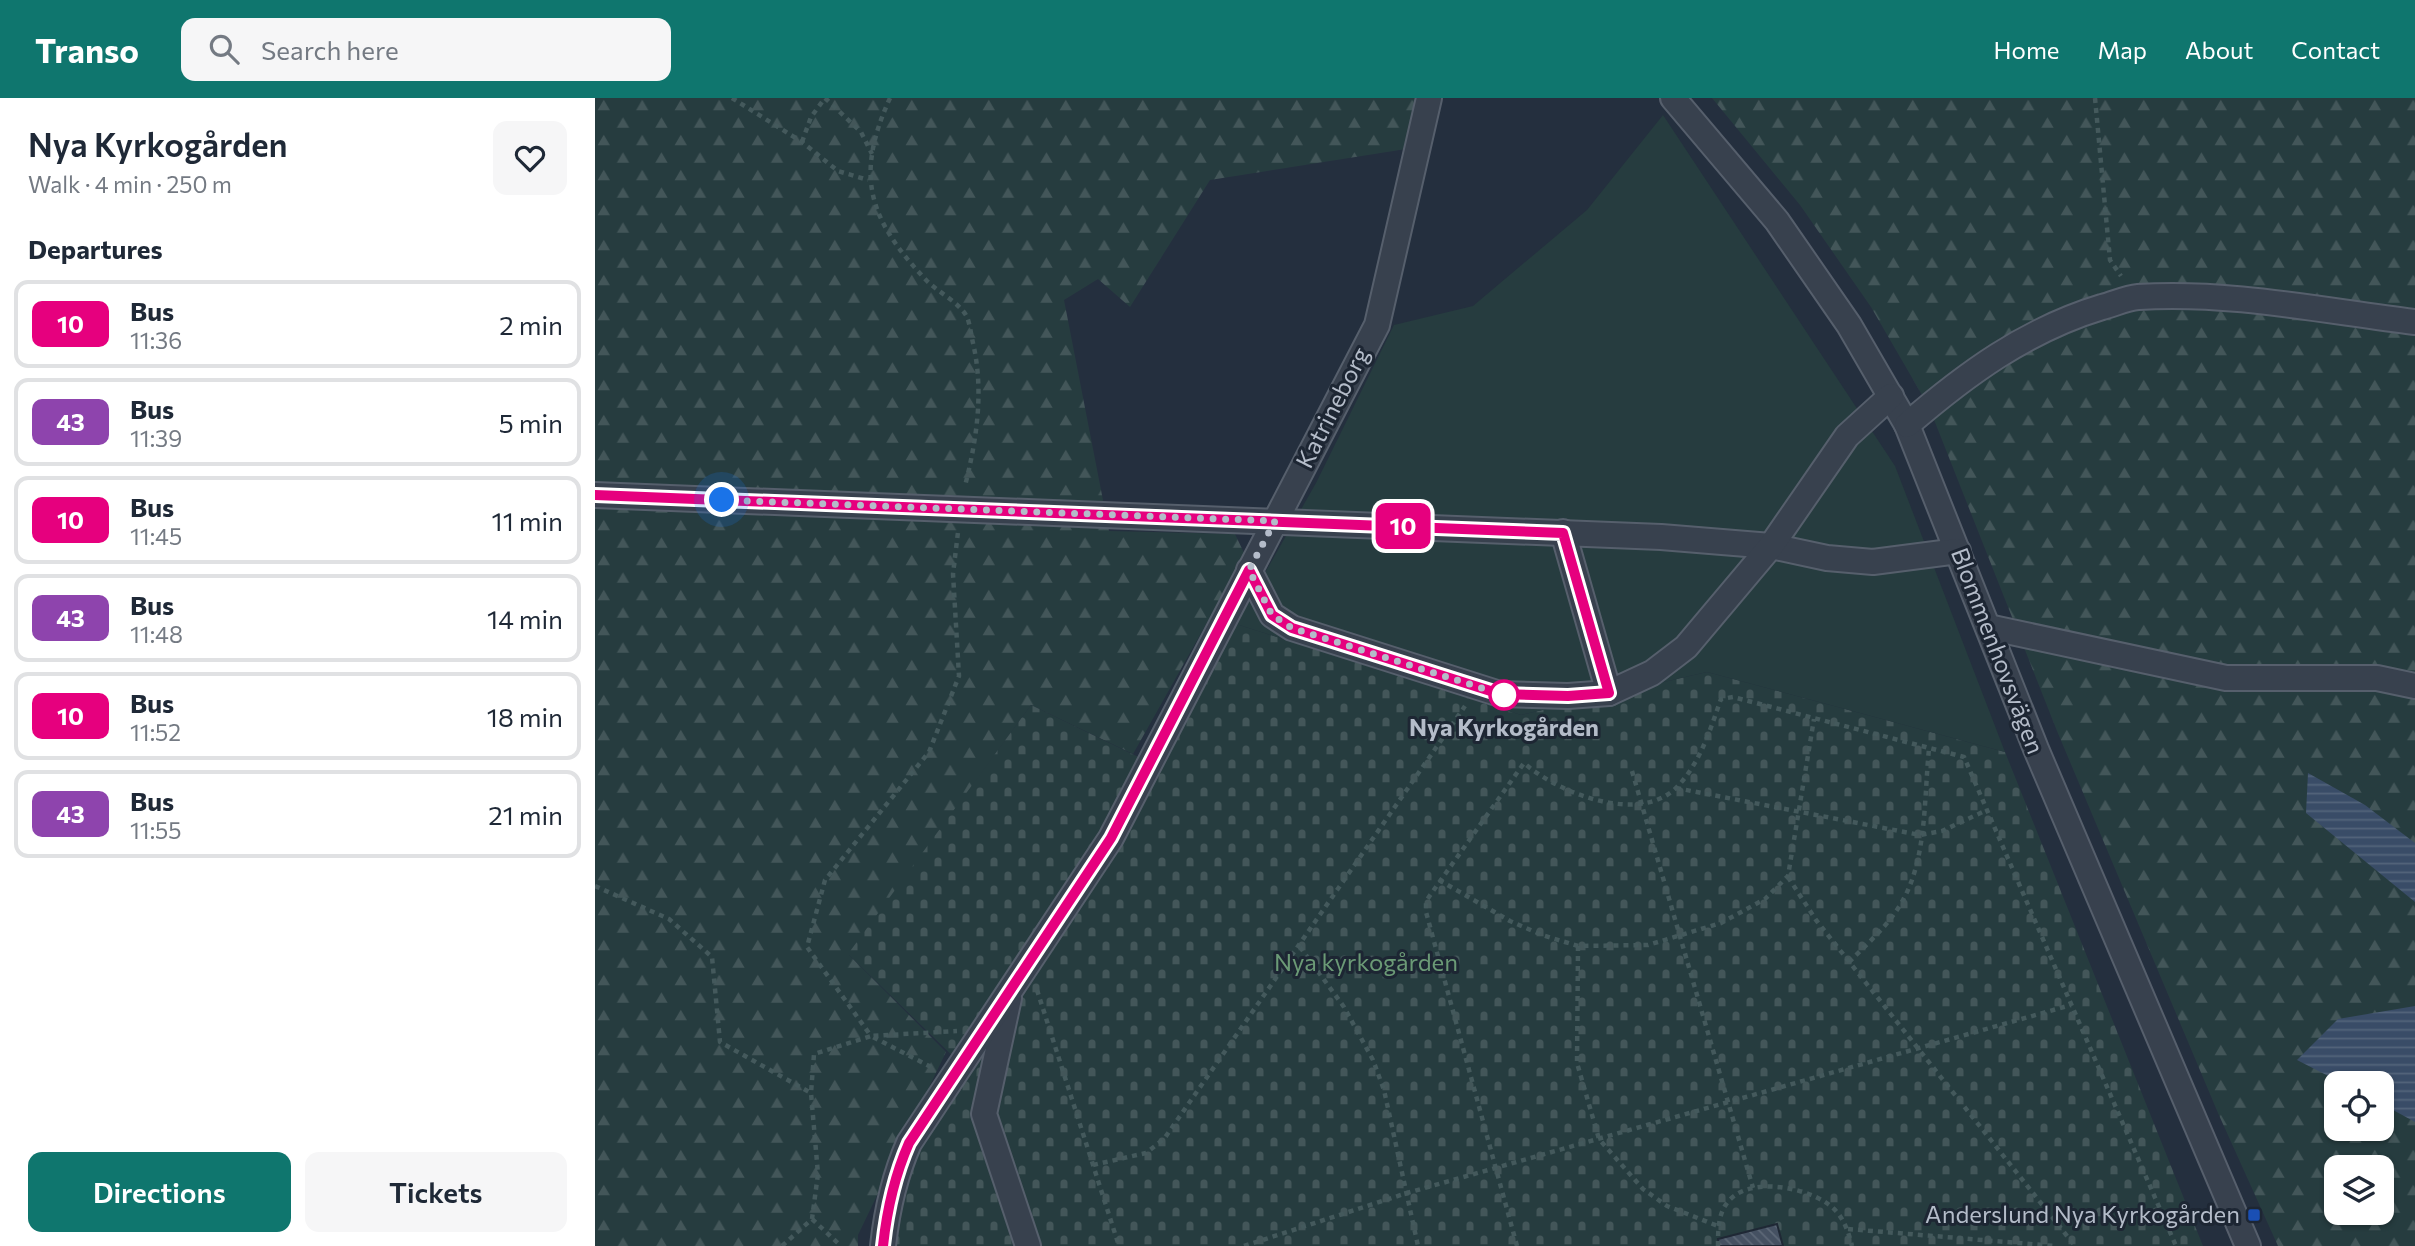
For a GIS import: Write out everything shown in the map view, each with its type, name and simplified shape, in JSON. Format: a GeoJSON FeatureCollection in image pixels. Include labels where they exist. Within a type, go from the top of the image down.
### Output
{"type":"FeatureCollection","features":[{"type":"Feature","properties":{"kind":"street","name":"Katrineborg"},"geometry":{"type":"LineString","coordinates":[[883,1246],[887,1208],[896,1172],[922,1120],[1111,838],[1377,325],[1429,98]]}},
{"type":"Feature","properties":{"kind":"street","name":"Blommenhovsvägen"},"geometry":{"type":"LineString","coordinates":[[1674,98],[1777,221],[1849,325],[1907,425],[2094,889],[2248,1246]]}},
{"type":"Feature","properties":{"kind":"street"},"geometry":{"type":"LineString","coordinates":[[1907,425],[1963,377],[2012,346],[2073,316],[2136,297],[2226,299],[2415,322]]}},
{"type":"Feature","properties":{"kind":"street"},"geometry":{"type":"LineString","coordinates":[[1249,570],[1272,615],[1292,628],[1500,694],[1525,697],[1609,693],[1652,673],[1686,647],[1771,546],[1847,436],[1891,396]]}},
{"type":"Feature","properties":{"kind":"street"},"geometry":{"type":"LineString","coordinates":[[595,495],[1563,533],[1771,546],[1827,558],[1873,562],[1958,551]]}},
{"type":"Feature","properties":{"kind":"street"},"geometry":{"type":"LineString","coordinates":[[1563,533],[1609,693]]}},
{"type":"Feature","properties":{"kind":"street"},"geometry":{"type":"LineString","coordinates":[[1988,627],[2226,678],[2377,678],[2415,686]]}},
{"type":"Feature","properties":{"kind":"street"},"geometry":{"type":"LineString","coordinates":[[1011,987],[984,1114],[1028,1246]]}},
{"type":"Feature","properties":{"kind":"path"},"geometry":{"type":"LineString","coordinates":[[732,98],[802,142],[838,171],[869,180]]}},
{"type":"Feature","properties":{"kind":"path"},"geometry":{"type":"LineString","coordinates":[[802,142],[811,117],[825,98],[861,132],[872,155]]}},
{"type":"Feature","properties":{"kind":"path"},"geometry":{"type":"LineString","coordinates":[[890,98],[881,118],[869,180],[888,235],[928,281],[966,316],[980,376],[975,446],[960,509],[953,574],[959,676],[929,752],[825,880],[807,947],[871,1036],[950,1077]]}},
{"type":"Feature","properties":{"kind":"path"},"geometry":{"type":"LineString","coordinates":[[2095,98],[2110,260],[2136,297]]}},
{"type":"Feature","properties":{"kind":"path"},"geometry":{"type":"LineString","coordinates":[[1093,1165],[1146,1153],[1164,1139],[1300,947],[1478,687]]}},
{"type":"Feature","properties":{"kind":"path"},"geometry":{"type":"LineString","coordinates":[[1517,1246],[1426,912],[1426,901],[1524,763],[1557,786],[1584,797],[1606,803],[1642,802],[1676,788],[1702,752],[1721,699],[1733,697],[1964,757],[2176,1246]]}},
{"type":"Feature","properties":{"kind":"path"},"geometry":{"type":"LineString","coordinates":[[1439,880],[1510,921],[1578,946],[1648,945],[1721,923],[1765,899],[1788,876],[1814,719]]}},
{"type":"Feature","properties":{"kind":"path"},"geometry":{"type":"LineString","coordinates":[[1849,962],[1886,925],[1903,901],[1914,877],[1929,750]]}},
{"type":"Feature","properties":{"kind":"path"},"geometry":{"type":"LineString","coordinates":[[1632,771],[1753,1188]]}},
{"type":"Feature","properties":{"kind":"path"},"geometry":{"type":"LineString","coordinates":[[1676,788],[1920,835],[1941,831],[1987,810]]}},
{"type":"Feature","properties":{"kind":"path"},"geometry":{"type":"LineString","coordinates":[[1788,876],[1816,920],[2075,1246]]}},
{"type":"Feature","properties":{"kind":"path"},"geometry":{"type":"LineString","coordinates":[[595,886],[669,919],[712,957],[720,1042],[811,1093]]}},
{"type":"Feature","properties":{"kind":"path"},"geometry":{"type":"LineString","coordinates":[[1578,946],[1577,1063],[1599,1139],[1643,1189],[1667,1206],[1718,1226]]}},
{"type":"Feature","properties":{"kind":"path"},"geometry":{"type":"LineString","coordinates":[[1300,947],[1344,1007],[1373,1060],[1384,1090],[1417,1246]]}},
{"type":"Feature","properties":{"kind":"path"},"geometry":{"type":"LineString","coordinates":[[1028,963],[1119,1246]]}},
{"type":"Feature","properties":{"kind":"path"},"geometry":{"type":"LineString","coordinates":[[1244,1246],[1407,1194],[2071,1005]]}},
{"type":"Feature","properties":{"kind":"path"},"geometry":{"type":"LineString","coordinates":[[782,1246],[812,1219],[818,1174],[811,1093],[814,1054],[871,1036],[982,1029]]}},
{"type":"Feature","properties":{"kind":"path"},"geometry":{"type":"LineString","coordinates":[[1718,1246],[1718,1226],[1722,1210],[1734,1196],[1753,1188],[1790,1189],[1818,1198],[1836,1211],[1848,1229],[1852,1246]]}},
{"type":"Feature","properties":{"kind":"path"},"geometry":{"type":"LineString","coordinates":[[812,1219],[841,1246]]}},
{"type":"Feature","properties":{"kind":"path"},"geometry":{"type":"LineString","coordinates":[[1848,1229],[2055,1246]]}},
{"type":"Feature","properties":{"kind":"green space"},"geometry":{"type":"Polygon","coordinates":[[[595,98],[1415,98],[1406,149],[1210,180],[1130,307],[1098,279],[1064,300],[1109,531],[1235,534],[1245,555],[1133,754],[1031,705],[849,955],[946,1052],[858,1235],[858,1246],[595,1246],[595,98]]]}},
{"type":"Feature","properties":{"kind":"green space"},"geometry":{"type":"Polygon","coordinates":[[[1712,98],[2415,98],[2415,1246],[2278,1246],[2218,1113],[2057,731],[1929,407],[1871,307],[1800,205],[1712,98]]]}},
{"type":"Feature","properties":{"kind":"green space"},"geometry":{"type":"Polygon","coordinates":[[[1663,115],[1895,466],[2005,752],[1707,672],[1521,715],[1236,624],[1316,483],[1394,325],[1473,306],[1587,210],[1663,115]]]}},
{"type":"Feature","properties":{"kind":"green space","name":"Nya kyrkogården"},"geometry":{"type":"Polygon","coordinates":[[[1236,624],[1521,715],[1707,672],[2005,752],[2203,1246],[895,1246],[899,1203],[909,1162],[965,1068],[848,954],[1031,705],[1161,768],[1236,624]]]}},
{"type":"Feature","properties":{"kind":"water"},"geometry":{"type":"Polygon","coordinates":[[[2308,773],[2365,805],[2415,843],[2415,902],[2306,813],[2308,773]]]}},
{"type":"Feature","properties":{"kind":"water"},"geometry":{"type":"Polygon","coordinates":[[[2415,1006],[2415,1122],[2394,1111],[2394,1071],[2324,1071],[2324,1074],[2297,1060],[2338,1019],[2415,1006]]]}},
{"type":"Feature","properties":{"kind":"building"},"geometry":{"type":"Polygon","coordinates":[[[1777,1224],[1783,1246],[1719,1246],[1718,1239],[1777,1224]]]}},
{"type":"Feature","properties":{"kind":"bus line","name":"10"},"geometry":{"type":"LineString","coordinates":[[595,495],[1563,533],[1609,693],[1525,697],[1500,694],[1292,628],[1272,615],[1249,570],[1111,838],[909,1143],[896,1172],[887,1208],[883,1246]]}},
{"type":"Feature","properties":{"kind":"place","name":"Nya Kyrkogården"},"geometry":{"type":"Point","coordinates":[1504,695]}},
{"type":"Feature","properties":{"kind":"place","name":"Anderslund Nya Kyrkogården"},"geometry":{"type":"Point","coordinates":[2254,1215]}},
{"type":"Feature","properties":{"kind":"route"},"geometry":{"type":"LineString","coordinates":[[722,500],[1275,521],[1249,570],[1272,615],[1292,628],[1504,695]]}}]}
